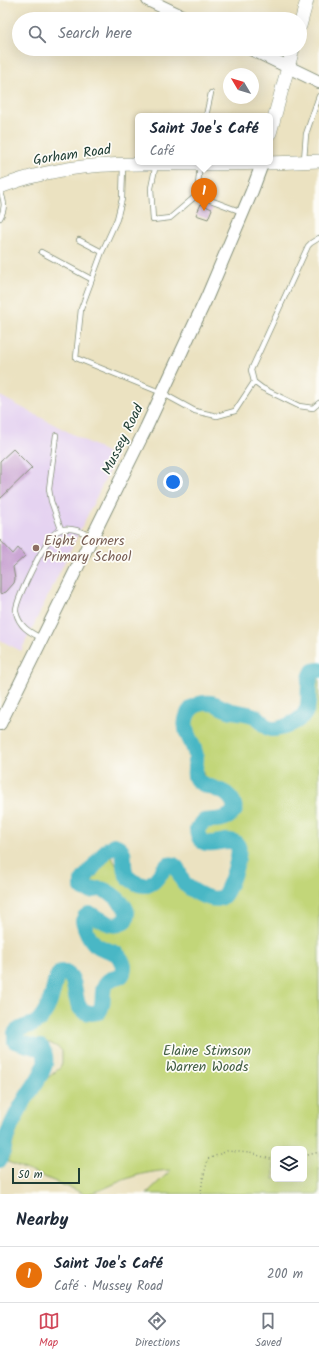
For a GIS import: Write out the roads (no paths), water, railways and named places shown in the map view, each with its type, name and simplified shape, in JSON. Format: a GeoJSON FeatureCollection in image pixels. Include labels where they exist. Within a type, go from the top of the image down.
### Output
{"type":"FeatureCollection","features":[{"type":"Feature","properties":{"kind":"main road"},"geometry":{"type":"LineString","coordinates":[[304,12],[307,0]]}},
{"type":"Feature","properties":{"kind":"main road"},"geometry":{"type":"LineString","coordinates":[[273,122],[292,56]]}},
{"type":"Feature","properties":{"kind":"main road","name":"Gorham Road"},"geometry":{"type":"LineString","coordinates":[[273,163],[319,161]]}},
{"type":"Feature","properties":{"kind":"main road","name":"Gorham Road"},"geometry":{"type":"LineString","coordinates":[[0,188],[48,172],[81,167],[135,163]]}},
{"type":"Feature","properties":{"kind":"street"},"geometry":{"type":"LineString","coordinates":[[148,0],[173,12]]}},
{"type":"Feature","properties":{"kind":"street"},"geometry":{"type":"LineString","coordinates":[[265,56],[319,82]]}},
{"type":"Feature","properties":{"kind":"street","name":"Mussey Road"},"geometry":{"type":"LineString","coordinates":[[0,724],[162,393],[243,212],[261,165]]}},
{"type":"Feature","properties":{"kind":"lane"},"geometry":{"type":"LineString","coordinates":[[207,113],[212,93]]}},
{"type":"Feature","properties":{"kind":"lane"},"geometry":{"type":"LineString","coordinates":[[304,162],[306,134],[319,96]]}},
{"type":"Feature","properties":{"kind":"lane"},"geometry":{"type":"LineString","coordinates":[[123,163],[122,199],[117,219],[91,279],[81,309],[76,358],[162,393],[195,411],[217,416],[235,411],[254,382]]}},
{"type":"Feature","properties":{"kind":"lane"},"geometry":{"type":"LineString","coordinates":[[156,165],[151,188],[154,220],[170,218],[197,195],[200,165]]}},
{"type":"Feature","properties":{"kind":"lane"},"geometry":{"type":"LineString","coordinates":[[0,188],[4,200],[3,212],[0,218]]}},
{"type":"Feature","properties":{"kind":"lane"},"geometry":{"type":"LineString","coordinates":[[197,195],[243,212]]}},
{"type":"Feature","properties":{"kind":"lane"},"geometry":{"type":"LineString","coordinates":[[319,238],[308,246],[251,370],[254,382],[262,388],[299,406],[313,408],[319,403]]}},
{"type":"Feature","properties":{"kind":"lane"},"geometry":{"type":"LineString","coordinates":[[79,240],[102,252]]}},
{"type":"Feature","properties":{"kind":"lane"},"geometry":{"type":"LineString","coordinates":[[41,252],[91,279]]}},
{"type":"Feature","properties":{"kind":"lane"},"geometry":{"type":"LineString","coordinates":[[56,435],[49,489],[51,501],[61,530]]}},
{"type":"Feature","properties":{"kind":"lane"},"geometry":{"type":"LineString","coordinates":[[42,639],[22,625],[18,619],[16,608],[20,597],[46,545],[55,533],[61,530],[73,529],[92,537]]}},
{"type":"Feature","properties":{"kind":"waterway"},"geometry":{"type":"LineString","coordinates":[[0,1160],[13,1122],[23,1102],[41,1074],[45,1062],[44,1053],[41,1047],[35,1047],[15,1041],[15,1033],[21,1028],[33,1024],[41,1018],[49,1004],[55,981],[61,972],[68,975],[72,980],[78,1003],[81,1009],[88,1013],[99,1012],[105,985],[109,980],[120,976],[123,973],[124,966],[119,956],[94,943],[88,935],[83,921],[89,914],[115,925],[124,922],[126,918],[127,913],[124,906],[108,892],[100,889],[89,891],[82,888],[82,881],[106,851],[114,845],[121,849],[124,855],[124,869],[127,875],[133,881],[145,885],[153,882],[168,865],[172,865],[177,868],[186,885],[207,897],[216,899],[222,897],[231,881],[237,864],[239,850],[238,846],[234,842],[229,841],[204,842],[199,838],[197,829],[204,821],[225,818],[232,814],[235,810],[233,802],[229,797],[218,790],[206,786],[196,778],[196,756],[186,727],[189,712],[198,704],[211,703],[225,709],[255,716],[264,725],[271,729],[283,727],[292,724],[306,712],[308,707],[310,677],[313,671],[319,670]]}},
{"type":"Feature","properties":{"kind":"place","name":"Saint Joe's Café"},"geometry":{"type":"Point","coordinates":[204,211]}},
{"type":"Feature","properties":{"kind":"place","name":"Eight Corners Primary School"},"geometry":{"type":"Point","coordinates":[36,548]}},
{"type":"Feature","properties":{"kind":"park label","name":"Elaine Stimson Warren Woods"},"geometry":{"type":"Point","coordinates":[207,1058]}}]}
